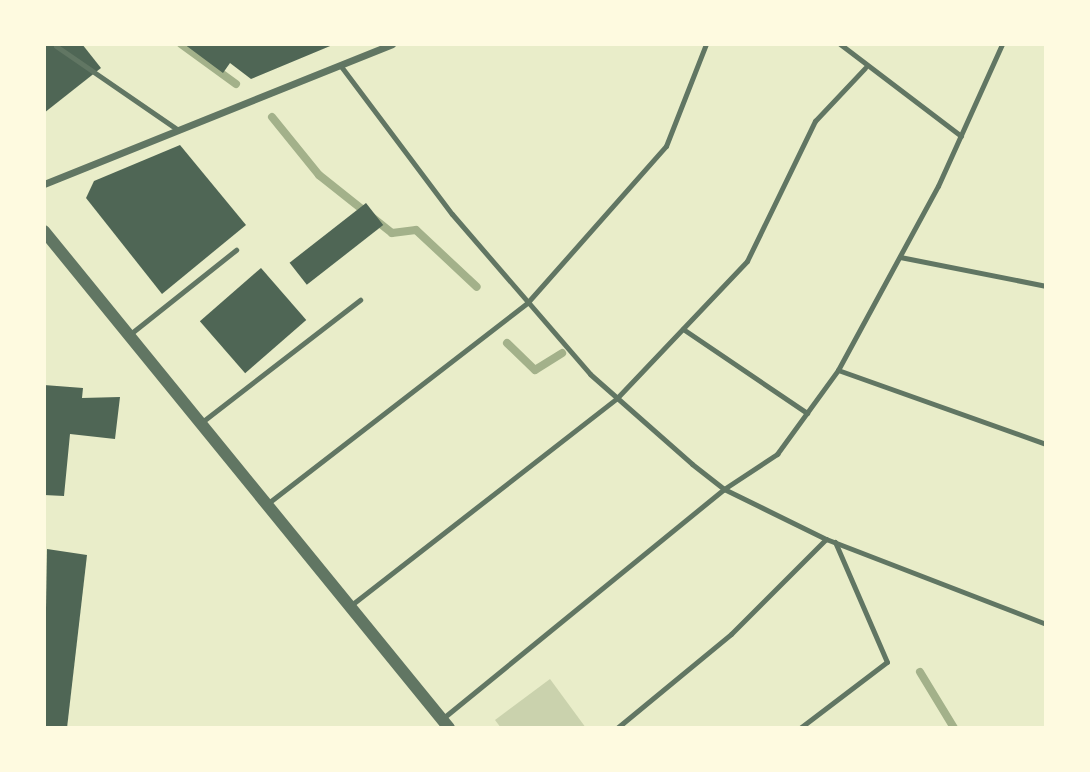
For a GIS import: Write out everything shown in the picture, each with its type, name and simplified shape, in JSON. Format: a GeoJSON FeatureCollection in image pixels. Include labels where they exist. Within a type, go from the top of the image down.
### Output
{"type":"FeatureCollection","features":[{"type":"Feature","properties":{"kind":"street"},"geometry":{"type":"LineString","coordinates":[[44,184],[391,44]]}},
{"type":"Feature","properties":{"kind":"street"},"geometry":{"type":"LineString","coordinates":[[44,231],[445,724]]}},
{"type":"Feature","properties":{"kind":"lane"},"geometry":{"type":"LineString","coordinates":[[267,504],[528,302],[666,146],[706,44]]}},
{"type":"Feature","properties":{"kind":"lane"},"geometry":{"type":"LineString","coordinates":[[840,44],[865,68],[961,136]]}},
{"type":"Feature","properties":{"kind":"lane"},"geometry":{"type":"LineString","coordinates":[[445,724],[723,489],[777,454],[838,370],[900,257],[961,136],[1002,44]]}},
{"type":"Feature","properties":{"kind":"lane"},"geometry":{"type":"LineString","coordinates":[[56,46],[178,130]]}},
{"type":"Feature","properties":{"kind":"lane"},"geometry":{"type":"LineString","coordinates":[[340,65],[528,302],[617,398],[723,489],[827,539],[1046,624]]}},
{"type":"Feature","properties":{"kind":"lane"},"geometry":{"type":"LineString","coordinates":[[350,606],[617,398],[747,261],[815,121],[865,68]]}},
{"type":"Feature","properties":{"kind":"lane"},"geometry":{"type":"LineString","coordinates":[[129,335],[236,250]]}},
{"type":"Feature","properties":{"kind":"lane"},"geometry":{"type":"LineString","coordinates":[[900,257],[1046,286]]}},
{"type":"Feature","properties":{"kind":"lane"},"geometry":{"type":"LineString","coordinates":[[200,422],[360,300]]}},
{"type":"Feature","properties":{"kind":"lane"},"geometry":{"type":"LineString","coordinates":[[683,329],[807,413]]}},
{"type":"Feature","properties":{"kind":"lane"},"geometry":{"type":"LineString","coordinates":[[838,370],[1046,444]]}},
{"type":"Feature","properties":{"kind":"lane"},"geometry":{"type":"LineString","coordinates":[[617,728],[731,634],[827,539]]}},
{"type":"Feature","properties":{"kind":"lane"},"geometry":{"type":"LineString","coordinates":[[800,728],[887,662],[835,542]]}},
{"type":"Feature","properties":{"kind":"green space"},"geometry":{"type":"Polygon","coordinates":[[[550,679],[586,728],[501,728],[495,720],[550,679]]]}},
{"type":"Feature","properties":{"kind":"building"},"geometry":{"type":"Polygon","coordinates":[[[44,44],[82,44],[101,68],[44,113],[44,44]]]}},
{"type":"Feature","properties":{"kind":"building"},"geometry":{"type":"Polygon","coordinates":[[[184,44],[335,44],[251,79],[230,63],[223,73],[184,44]]]}},
{"type":"Feature","properties":{"kind":"building"},"geometry":{"type":"Polygon","coordinates":[[[180,145],[246,225],[162,294],[86,198],[94,181],[180,145]]]}},
{"type":"Feature","properties":{"kind":"building"},"geometry":{"type":"Polygon","coordinates":[[[366,203],[383,225],[307,285],[290,263],[366,203]]]}},
{"type":"Feature","properties":{"kind":"building"},"geometry":{"type":"Polygon","coordinates":[[[261,268],[306,320],[245,373],[200,321],[261,268]]]}},
{"type":"Feature","properties":{"kind":"building"},"geometry":{"type":"Polygon","coordinates":[[[44,385],[83,388],[82,398],[120,397],[115,439],[70,434],[64,496],[44,495],[44,385]]]}},
{"type":"Feature","properties":{"kind":"building"},"geometry":{"type":"Polygon","coordinates":[[[47,549],[87,555],[67,728],[44,728],[47,549]]]}},
{"type":"Feature","properties":{"kind":"waterway"},"geometry":{"type":"LineString","coordinates":[[181,44],[236,84]]}},
{"type":"Feature","properties":{"kind":"waterway"},"geometry":{"type":"LineString","coordinates":[[272,117],[319,175],[392,233],[416,230],[477,287]]}},
{"type":"Feature","properties":{"kind":"waterway"},"geometry":{"type":"LineString","coordinates":[[507,343],[535,370],[562,353]]}},
{"type":"Feature","properties":{"kind":"waterway"},"geometry":{"type":"LineString","coordinates":[[920,672],[954,728]]}}]}
